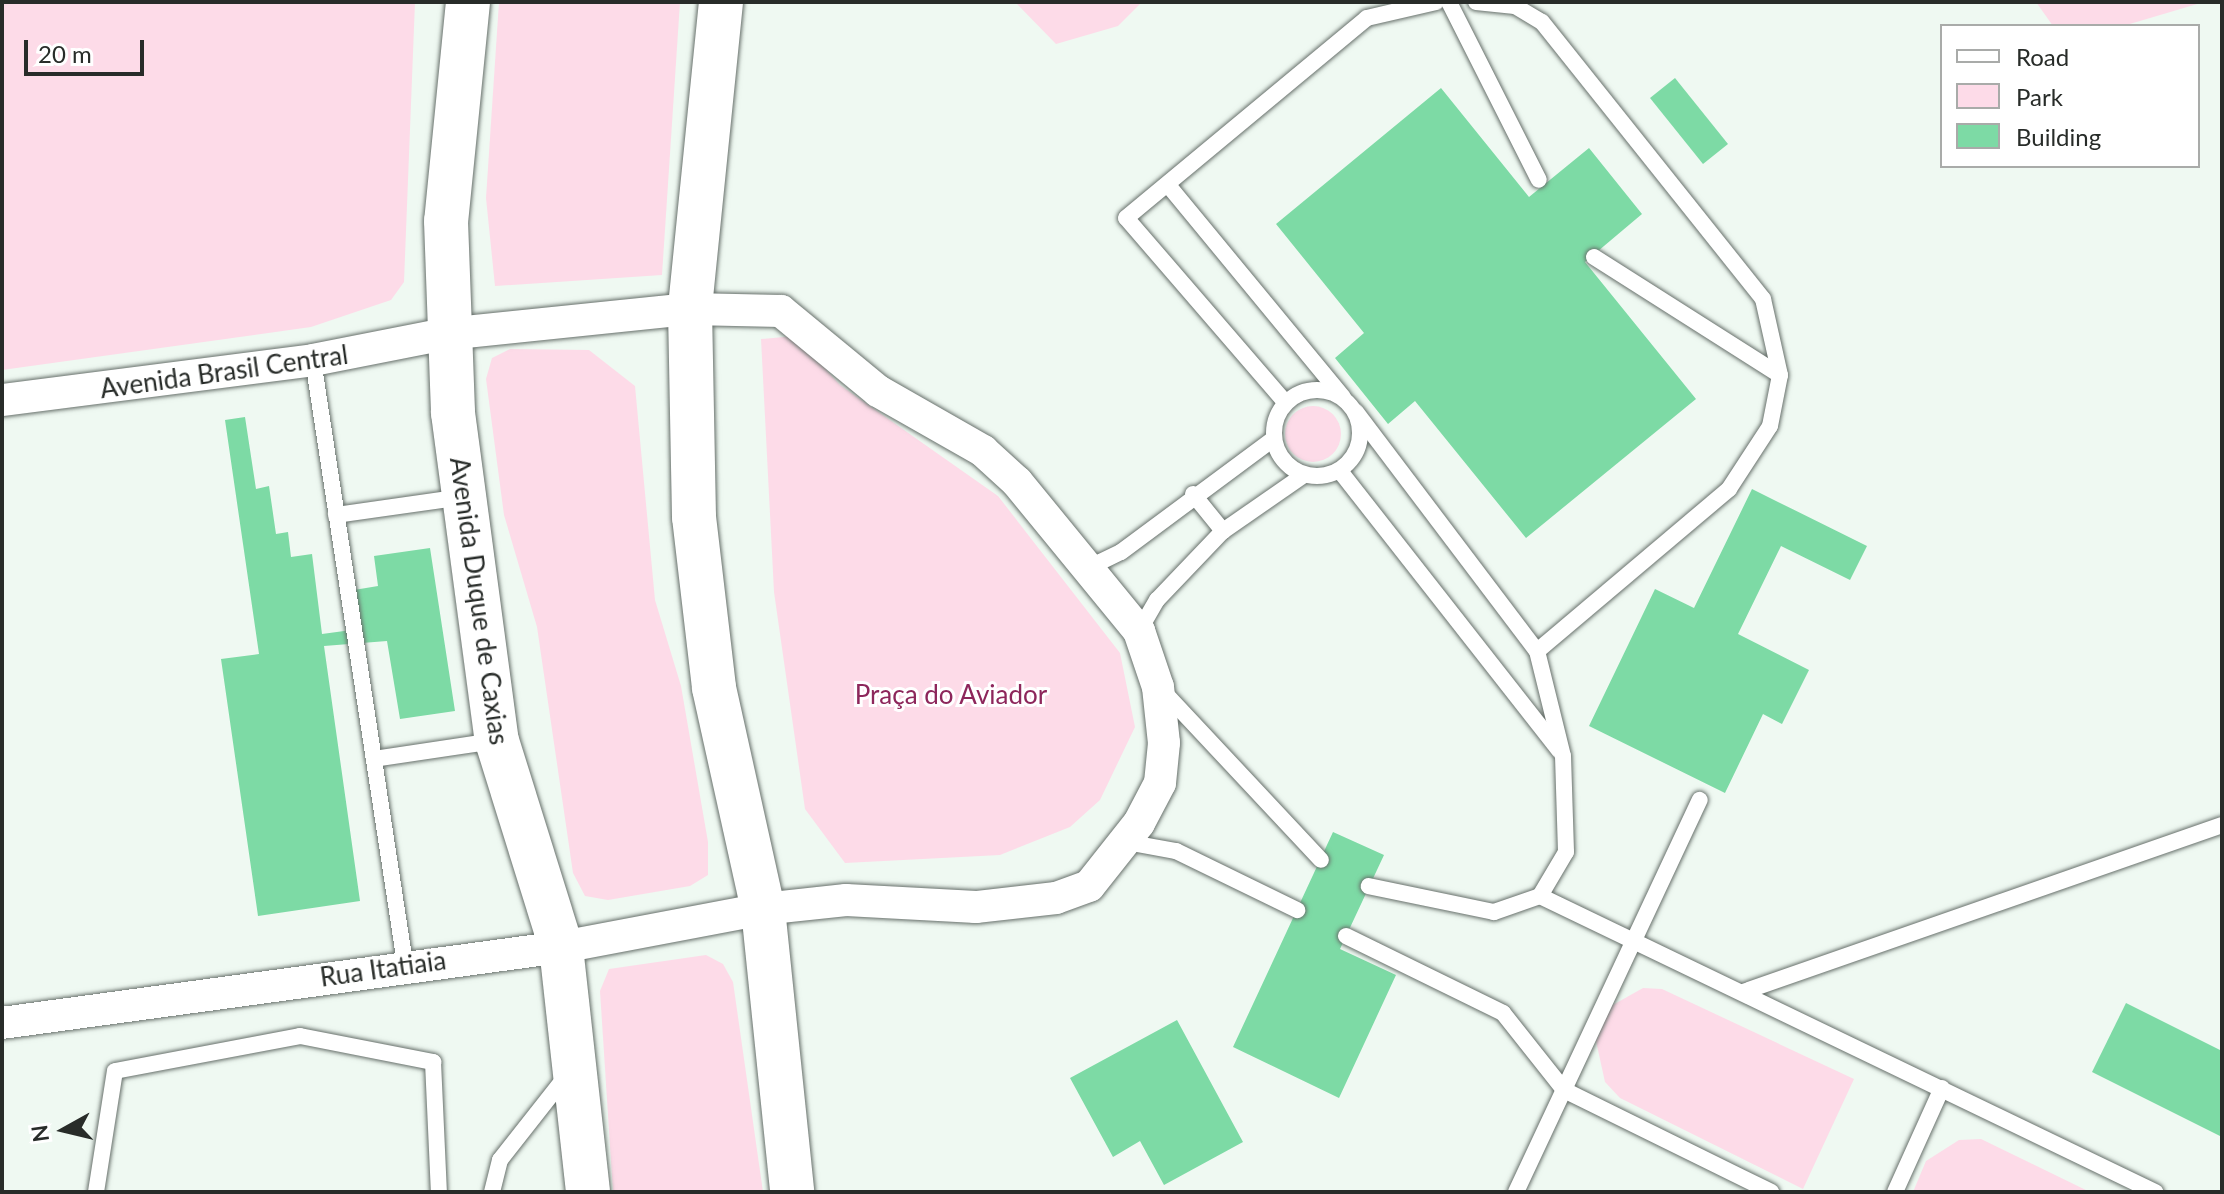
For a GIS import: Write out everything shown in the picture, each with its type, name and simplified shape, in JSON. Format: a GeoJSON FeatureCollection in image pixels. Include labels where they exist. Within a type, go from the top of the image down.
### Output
{"type":"FeatureCollection","features":[{"type":"Feature","properties":{"kind":"main road","name":"Avenida Duque de Caxias"},"geometry":{"type":"LineString","coordinates":[[468,2],[446,221],[446,334],[463,497],[497,741],[561,947],[588,1192]]}},
{"type":"Feature","properties":{"kind":"main road"},"geometry":{"type":"LineString","coordinates":[[721,2],[690,309],[693,502],[707,626],[763,909],[792,1192]]}},
{"type":"Feature","properties":{"kind":"street","name":"Avenida Brasil Central"},"geometry":{"type":"LineString","coordinates":[[2,400],[313,360],[446,334],[690,309],[781,311],[878,391],[983,451],[1090,567]]}},
{"type":"Feature","properties":{"kind":"street","name":"Rua Itatiaia"},"geometry":{"type":"LineString","coordinates":[[2,1023],[405,963],[561,947],[763,909],[846,900],[976,907],[1056,898],[1089,886],[1126,842],[1160,783],[1158,687],[1139,631],[1090,567]]}},
{"type":"Feature","properties":{"kind":"lane"},"geometry":{"type":"LineString","coordinates":[[1285,402],[1126,218],[1367,18],[1436,2]]}},
{"type":"Feature","properties":{"kind":"lane"},"geometry":{"type":"LineString","coordinates":[[1449,2],[1539,180]]}},
{"type":"Feature","properties":{"kind":"lane"},"geometry":{"type":"LineString","coordinates":[[1476,2],[1515,6],[1542,22],[1763,299],[1780,375],[1770,426],[1729,489],[1537,651]]}},
{"type":"Feature","properties":{"kind":"lane"},"geometry":{"type":"LineString","coordinates":[[1168,185],[1356,412],[1537,651],[1563,756],[1566,852],[1540,896],[1494,912],[1369,886]]}},
{"type":"Feature","properties":{"kind":"lane"},"geometry":{"type":"LineString","coordinates":[[1594,257],[1780,375]]}},
{"type":"Feature","properties":{"kind":"lane"},"geometry":{"type":"LineString","coordinates":[[313,360],[405,963]]}},
{"type":"Feature","properties":{"kind":"lane"},"geometry":{"type":"LineString","coordinates":[[1285,402],[1320,388],[1343,397]]}},
{"type":"Feature","properties":{"kind":"lane"},"geometry":{"type":"LineString","coordinates":[[1090,567],[1121,552],[1193,494],[1273,439],[1285,402]]}},
{"type":"Feature","properties":{"kind":"lane"},"geometry":{"type":"LineString","coordinates":[[1340,471],[1361,438],[1356,412]]}},
{"type":"Feature","properties":{"kind":"lane"},"geometry":{"type":"LineString","coordinates":[[1273,439],[1284,462],[1304,475]]}},
{"type":"Feature","properties":{"kind":"lane"},"geometry":{"type":"LineString","coordinates":[[1340,471],[1563,756]]}},
{"type":"Feature","properties":{"kind":"lane"},"geometry":{"type":"LineString","coordinates":[[1139,631],[1157,600],[1223,531],[1304,475],[1340,471]]}},
{"type":"Feature","properties":{"kind":"lane"},"geometry":{"type":"LineString","coordinates":[[1193,494],[1223,531]]}},
{"type":"Feature","properties":{"kind":"lane"},"geometry":{"type":"LineString","coordinates":[[336,515],[463,497]]}},
{"type":"Feature","properties":{"kind":"lane"},"geometry":{"type":"LineString","coordinates":[[1158,687],[1321,860]]}},
{"type":"Feature","properties":{"kind":"lane"},"geometry":{"type":"LineString","coordinates":[[374,759],[497,741]]}},
{"type":"Feature","properties":{"kind":"lane"},"geometry":{"type":"LineString","coordinates":[[1516,1192],[1700,800]]}},
{"type":"Feature","properties":{"kind":"lane"},"geometry":{"type":"LineString","coordinates":[[1743,992],[2222,825]]}},
{"type":"Feature","properties":{"kind":"lane"},"geometry":{"type":"LineString","coordinates":[[1126,842],[1176,851],[1297,910]]}},
{"type":"Feature","properties":{"kind":"lane"},"geometry":{"type":"LineString","coordinates":[[1540,896],[2155,1192]]}},
{"type":"Feature","properties":{"kind":"lane"},"geometry":{"type":"LineString","coordinates":[[1346,936],[1503,1013],[1564,1090],[1771,1192]]}},
{"type":"Feature","properties":{"kind":"lane"},"geometry":{"type":"LineString","coordinates":[[96,1192],[115,1071],[300,1036],[433,1062],[439,1192]]}},
{"type":"Feature","properties":{"kind":"lane"},"geometry":{"type":"LineString","coordinates":[[492,1192],[500,1160],[575,1065]]}},
{"type":"Feature","properties":{"kind":"lane"},"geometry":{"type":"LineString","coordinates":[[1895,1192],[1942,1088]]}},
{"type":"Feature","properties":{"kind":"green space"},"geometry":{"type":"Polygon","coordinates":[[[2,2],[415,2],[404,282],[391,300],[311,327],[2,370],[2,2]]]}},
{"type":"Feature","properties":{"kind":"green space"},"geometry":{"type":"Polygon","coordinates":[[[499,2],[680,2],[662,275],[495,286],[486,198],[499,2]]]}},
{"type":"Feature","properties":{"kind":"green space"},"geometry":{"type":"Polygon","coordinates":[[[1015,2],[1142,2],[1118,26],[1056,44],[1015,2]]]}},
{"type":"Feature","properties":{"kind":"green space"},"geometry":{"type":"Polygon","coordinates":[[[2036,2],[2204,2],[2130,24],[2052,24],[2036,2]]]}},
{"type":"Feature","properties":{"kind":"green space","name":"Praça do Aviador"},"geometry":{"type":"Polygon","coordinates":[[[795,336],[840,385],[998,496],[1120,653],[1135,727],[1100,800],[1070,827],[1000,855],[845,863],[805,809],[774,592],[761,339],[795,336]]]}},
{"type":"Feature","properties":{"kind":"green space"},"geometry":{"type":"Polygon","coordinates":[[[510,349],[589,350],[635,386],[655,600],[681,686],[708,842],[708,875],[690,886],[608,900],[585,896],[573,873],[537,627],[504,515],[486,379],[492,358],[510,349]]]}},
{"type":"Feature","properties":{"kind":"green space"},"geometry":{"type":"Polygon","coordinates":[[[1313,406],[1332,415],[1341,434],[1332,453],[1313,462],[1294,453],[1285,434],[1294,415],[1313,406]]]}},
{"type":"Feature","properties":{"kind":"green space"},"geometry":{"type":"Polygon","coordinates":[[[706,955],[723,964],[733,982],[763,1192],[613,1192],[600,991],[609,969],[706,955]]]}},
{"type":"Feature","properties":{"kind":"green space"},"geometry":{"type":"Polygon","coordinates":[[[1643,988],[1662,989],[1854,1079],[1803,1189],[1620,1098],[1605,1082],[1596,1041],[1611,1006],[1643,988]]]}},
{"type":"Feature","properties":{"kind":"green space"},"geometry":{"type":"Polygon","coordinates":[[[1981,1139],[2090,1192],[1913,1192],[1926,1161],[1959,1140],[1981,1139]]]}},
{"type":"Feature","properties":{"kind":"building"},"geometry":{"type":"Polygon","coordinates":[[[1675,78],[1728,144],[1703,164],[1650,98],[1675,78]]]}},
{"type":"Feature","properties":{"kind":"building"},"geometry":{"type":"Polygon","coordinates":[[[1441,88],[1529,197],[1589,148],[1642,214],[1585,262],[1696,399],[1526,538],[1415,401],[1388,424],[1335,358],[1364,333],[1276,224],[1441,88]]]}},
{"type":"Feature","properties":{"kind":"building"},"geometry":{"type":"Polygon","coordinates":[[[245,417],[256,489],[269,486],[276,534],[288,532],[291,557],[312,554],[322,634],[359,629],[354,590],[378,586],[374,556],[430,548],[455,711],[400,719],[387,641],[324,646],[360,901],[258,916],[221,659],[259,654],[225,420],[245,417]]]}},
{"type":"Feature","properties":{"kind":"building"},"geometry":{"type":"Polygon","coordinates":[[[1752,489],[1867,546],[1850,580],[1781,546],[1738,634],[1809,670],[1782,724],[1763,714],[1725,793],[1589,726],[1655,589],[1694,608],[1752,489]]]}},
{"type":"Feature","properties":{"kind":"building"},"geometry":{"type":"Polygon","coordinates":[[[1333,832],[1384,855],[1340,949],[1396,975],[1339,1098],[1233,1047],[1333,832]]]}},
{"type":"Feature","properties":{"kind":"building"},"geometry":{"type":"Polygon","coordinates":[[[2126,1003],[2222,1051],[2222,1137],[2092,1072],[2126,1003]]]}},
{"type":"Feature","properties":{"kind":"building"},"geometry":{"type":"Polygon","coordinates":[[[1177,1020],[1243,1142],[1164,1185],[1140,1141],[1113,1157],[1070,1078],[1177,1020]]]}}]}
